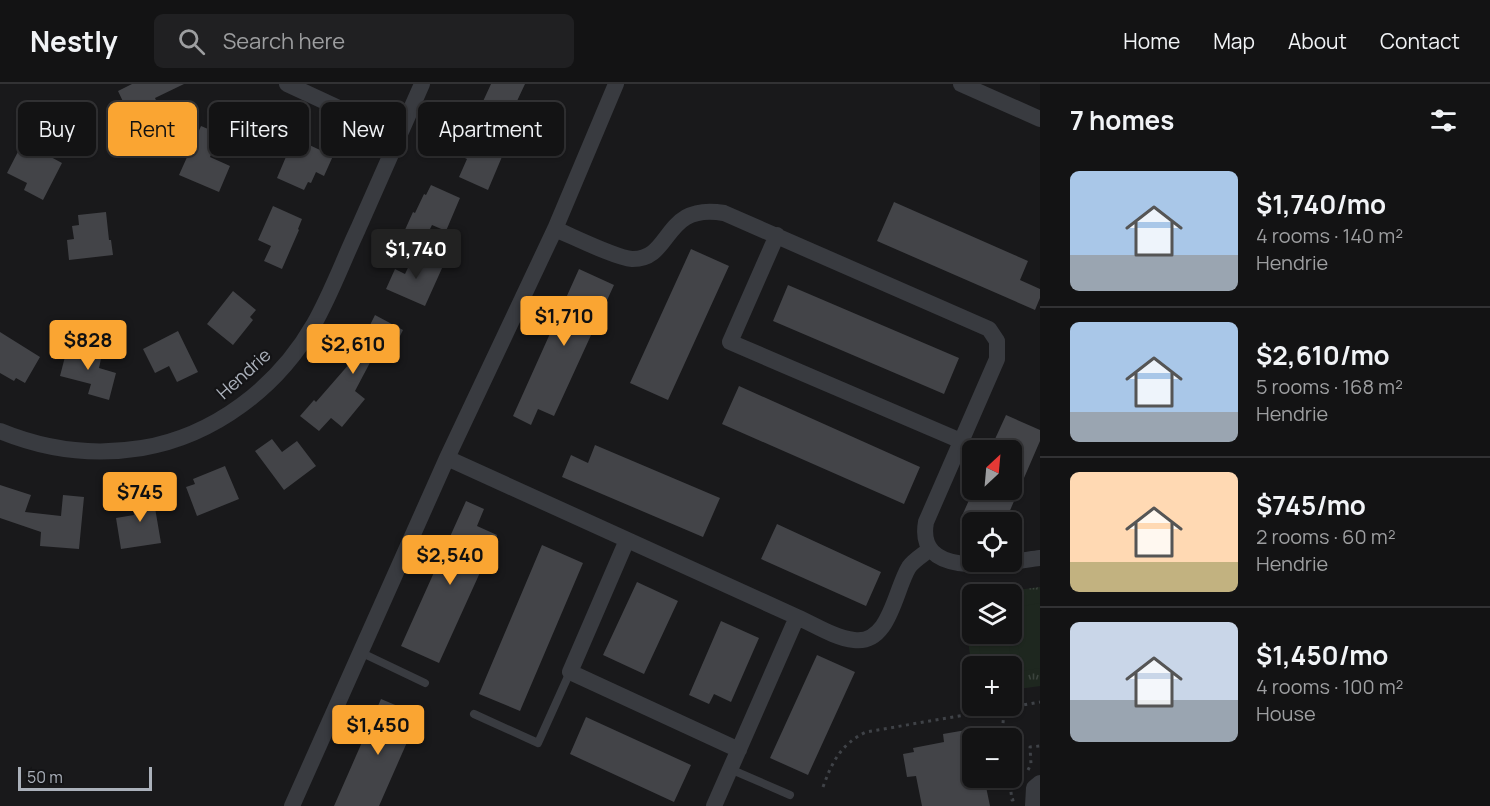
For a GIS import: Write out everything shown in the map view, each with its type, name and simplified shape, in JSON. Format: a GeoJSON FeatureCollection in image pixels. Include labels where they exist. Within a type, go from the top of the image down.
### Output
{"type":"FeatureCollection","features":[{"type":"Feature","properties":{"kind":"street"},"geometry":{"type":"LineString","coordinates":[[287,84],[326,102]]}},
{"type":"Feature","properties":{"kind":"street","name":"Hendrie"},"geometry":{"type":"LineString","coordinates":[[406,121],[423,84]]}},
{"type":"Feature","properties":{"kind":"street"},"geometry":{"type":"LineString","coordinates":[[292,806],[447,458],[555,229],[616,84]]}},
{"type":"Feature","properties":{"kind":"street"},"geometry":{"type":"LineString","coordinates":[[961,84],[1040,119]]}},
{"type":"Feature","properties":{"kind":"street","name":"Hendrie"},"geometry":{"type":"LineString","coordinates":[[0,431],[55,448],[77,451],[120,451],[178,439],[197,432],[227,415],[257,393],[284,367],[314,324],[390,156]]}},
{"type":"Feature","properties":{"kind":"street"},"geometry":{"type":"LineString","coordinates":[[555,229],[632,259],[649,255],[657,250],[680,221],[702,211],[732,215],[989,328],[997,341],[997,359],[926,522],[924,537],[930,549],[945,560],[969,565],[1040,558]]}},
{"type":"Feature","properties":{"kind":"street"},"geometry":{"type":"LineString","coordinates":[[777,235],[730,342],[961,441]]}},
{"type":"Feature","properties":{"kind":"street"},"geometry":{"type":"LineString","coordinates":[[447,458],[845,639],[858,641],[870,637],[881,628],[887,620],[909,568],[930,549]]}},
{"type":"Feature","properties":{"kind":"street"},"geometry":{"type":"LineString","coordinates":[[627,540],[570,672],[739,750]]}},
{"type":"Feature","properties":{"kind":"street"},"geometry":{"type":"LineString","coordinates":[[714,806],[797,617]]}},
{"type":"Feature","properties":{"kind":"street"},"geometry":{"type":"LineString","coordinates":[[1026,802],[1034,788],[1040,783]]}},
{"type":"Feature","properties":{"kind":"lane"},"geometry":{"type":"LineString","coordinates":[[360,652],[425,682]]}},
{"type":"Feature","properties":{"kind":"lane"},"geometry":{"type":"LineString","coordinates":[[474,714],[538,743],[570,672]]}},
{"type":"Feature","properties":{"kind":"lane"},"geometry":{"type":"LineString","coordinates":[[730,769],[790,795]]}},
{"type":"Feature","properties":{"kind":"path"},"geometry":{"type":"LineString","coordinates":[[1022,706],[1040,702]]}},
{"type":"Feature","properties":{"kind":"path"},"geometry":{"type":"LineString","coordinates":[[823,787],[831,766],[850,740],[866,732],[962,716]]}},
{"type":"Feature","properties":{"kind":"path"},"geometry":{"type":"LineString","coordinates":[[1010,788],[1012,800],[1026,802]]}},
{"type":"Feature","properties":{"kind":"green space"},"geometry":{"type":"Polygon","coordinates":[[[1040,587],[1040,686],[1022,688],[1022,656],[970,656],[968,644],[1022,644],[1022,590],[1040,587]]]}},
{"type":"Feature","properties":{"kind":"green space"},"geometry":{"type":"Polygon","coordinates":[[[1040,603],[1040,668],[1022,671],[1022,656],[1020,656],[1018,644],[1022,644],[1022,606],[1040,603]]]}},
{"type":"Feature","properties":{"kind":"green space"},"geometry":{"type":"Polygon","coordinates":[[[979,644],[1009,644],[1010,656],[980,656],[979,644]]]}},
{"type":"Feature","properties":{"kind":"building"},"geometry":{"type":"Polygon","coordinates":[[[132,84],[184,84],[155,98],[157,102],[123,102],[118,91],[132,84]]]}},
{"type":"Feature","properties":{"kind":"building"},"geometry":{"type":"Polygon","coordinates":[[[491,84],[525,84],[517,102],[483,102],[491,84]]]}},
{"type":"Feature","properties":{"kind":"building"},"geometry":{"type":"Polygon","coordinates":[[[201,126],[209,129],[209,156],[230,166],[219,192],[179,175],[188,156],[197,156],[197,135],[201,126]]]}},
{"type":"Feature","properties":{"kind":"building"},"geometry":{"type":"Polygon","coordinates":[[[309,145],[321,150],[321,156],[333,156],[324,176],[316,172],[311,183],[308,182],[304,190],[277,178],[286,156],[309,156],[309,145]]]}},
{"type":"Feature","properties":{"kind":"building"},"geometry":{"type":"Polygon","coordinates":[[[18,152],[18,156],[49,156],[62,163],[43,200],[24,190],[27,183],[7,173],[18,152]]]}},
{"type":"Feature","properties":{"kind":"building"},"geometry":{"type":"Polygon","coordinates":[[[461,156],[502,156],[488,190],[459,177],[467,159],[461,156]]]}},
{"type":"Feature","properties":{"kind":"building"},"geometry":{"type":"Polygon","coordinates":[[[431,185],[460,198],[446,231],[432,225],[424,241],[404,232],[413,212],[415,213],[431,185]]]}},
{"type":"Feature","properties":{"kind":"building"},"geometry":{"type":"Polygon","coordinates":[[[894,202],[1028,261],[1020,280],[1040,289],[1040,298],[1035,310],[877,241],[894,202]]]}},
{"type":"Feature","properties":{"kind":"building"},"geometry":{"type":"Polygon","coordinates":[[[273,206],[302,219],[282,269],[264,261],[271,246],[258,240],[273,206]]]}},
{"type":"Feature","properties":{"kind":"building"},"geometry":{"type":"Polygon","coordinates":[[[106,212],[113,255],[69,260],[67,240],[74,239],[72,226],[79,225],[78,215],[106,212]]]}},
{"type":"Feature","properties":{"kind":"building"},"geometry":{"type":"Polygon","coordinates":[[[691,249],[729,266],[668,400],[630,383],[691,249]]]}},
{"type":"Feature","properties":{"kind":"building"},"geometry":{"type":"Polygon","coordinates":[[[415,253],[443,266],[425,306],[386,289],[395,269],[405,274],[415,253]]]}},
{"type":"Feature","properties":{"kind":"building"},"geometry":{"type":"Polygon","coordinates":[[[579,269],[614,285],[554,416],[538,409],[531,425],[513,416],[579,269]]]}},
{"type":"Feature","properties":{"kind":"building"},"geometry":{"type":"Polygon","coordinates":[[[788,285],[959,358],[944,394],[773,321],[788,285]]]}},
{"type":"Feature","properties":{"kind":"building"},"geometry":{"type":"Polygon","coordinates":[[[233,291],[256,310],[250,317],[253,320],[233,345],[207,324],[233,291]]]}},
{"type":"Feature","properties":{"kind":"building"},"geometry":{"type":"Polygon","coordinates":[[[375,315],[403,330],[387,362],[374,355],[355,391],[365,399],[342,427],[331,418],[319,431],[300,416],[314,400],[316,402],[350,363],[346,361],[355,342],[357,343],[367,324],[370,325],[375,315]]]}},
{"type":"Feature","properties":{"kind":"building"},"geometry":{"type":"Polygon","coordinates":[[[178,331],[198,372],[177,382],[169,366],[155,373],[143,349],[178,331]]]}},
{"type":"Feature","properties":{"kind":"building"},"geometry":{"type":"Polygon","coordinates":[[[0,332],[40,357],[25,383],[16,378],[14,381],[0,373],[0,332]]]}},
{"type":"Feature","properties":{"kind":"building"},"geometry":{"type":"Polygon","coordinates":[[[68,345],[102,354],[99,368],[116,373],[109,400],[88,394],[91,384],[60,376],[68,345]]]}},
{"type":"Feature","properties":{"kind":"building"},"geometry":{"type":"Polygon","coordinates":[[[739,386],[920,467],[904,504],[722,424],[739,386]]]}},
{"type":"Feature","properties":{"kind":"building"},"geometry":{"type":"Polygon","coordinates":[[[1006,415],[1040,430],[1040,441],[1022,483],[1022,440],[995,440],[1006,415]]]}},
{"type":"Feature","properties":{"kind":"building"},"geometry":{"type":"Polygon","coordinates":[[[272,439],[282,452],[297,441],[316,466],[284,490],[255,451],[272,439]]]}},
{"type":"Feature","properties":{"kind":"building"},"geometry":{"type":"Polygon","coordinates":[[[595,445],[720,498],[703,537],[562,477],[571,455],[588,463],[595,445]]]}},
{"type":"Feature","properties":{"kind":"building"},"geometry":{"type":"Polygon","coordinates":[[[225,466],[239,499],[197,516],[186,487],[195,484],[193,479],[225,466]]]}},
{"type":"Feature","properties":{"kind":"building"},"geometry":{"type":"Polygon","coordinates":[[[0,485],[31,495],[25,512],[61,516],[63,495],[84,497],[79,549],[40,546],[41,532],[0,518],[0,485]]]}},
{"type":"Feature","properties":{"kind":"building"},"geometry":{"type":"Polygon","coordinates":[[[152,490],[161,543],[121,549],[116,518],[134,515],[131,494],[152,490]]]}},
{"type":"Feature","properties":{"kind":"building"},"geometry":{"type":"Polygon","coordinates":[[[969,500],[1015,500],[1009,512],[964,512],[969,500]]]}},
{"type":"Feature","properties":{"kind":"building"},"geometry":{"type":"Polygon","coordinates":[[[466,501],[484,509],[477,526],[497,535],[439,663],[401,646],[466,501]]]}},
{"type":"Feature","properties":{"kind":"building"},"geometry":{"type":"Polygon","coordinates":[[[777,524],[881,572],[866,606],[761,559],[777,524]]]}},
{"type":"Feature","properties":{"kind":"building"},"geometry":{"type":"Polygon","coordinates":[[[542,545],[583,563],[520,711],[479,694],[542,545]]]}},
{"type":"Feature","properties":{"kind":"building"},"geometry":{"type":"Polygon","coordinates":[[[637,582],[678,601],[644,674],[603,655],[637,582]]]}},
{"type":"Feature","properties":{"kind":"building"},"geometry":{"type":"Polygon","coordinates":[[[721,621],[759,638],[731,702],[714,694],[709,704],[689,695],[721,621]]]}},
{"type":"Feature","properties":{"kind":"building"},"geometry":{"type":"Polygon","coordinates":[[[817,655],[855,672],[808,775],[770,758],[817,655]]]}},
{"type":"Feature","properties":{"kind":"building"},"geometry":{"type":"Polygon","coordinates":[[[381,699],[419,715],[379,806],[334,806],[381,699]]]}},
{"type":"Feature","properties":{"kind":"building"},"geometry":{"type":"Polygon","coordinates":[[[586,717],[691,765],[674,802],[570,754],[586,717]]]}},
{"type":"Feature","properties":{"kind":"building"},"geometry":{"type":"Polygon","coordinates":[[[962,731],[962,788],[986,788],[990,806],[922,806],[916,776],[907,777],[903,754],[914,752],[913,748],[944,742],[943,734],[962,731]]]}}]}
